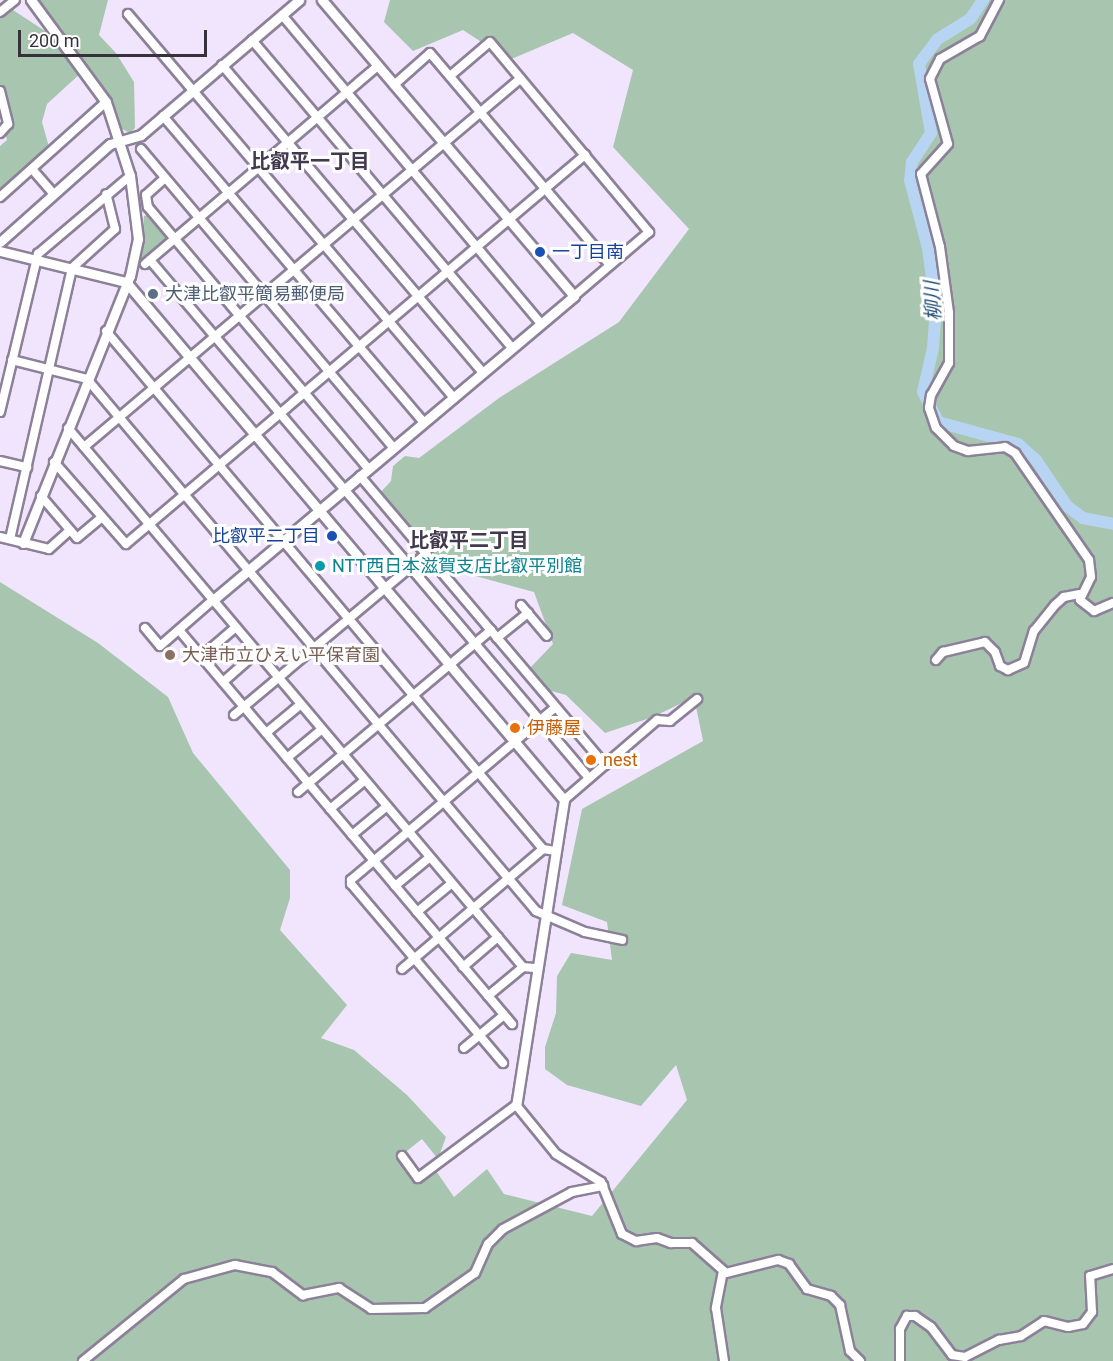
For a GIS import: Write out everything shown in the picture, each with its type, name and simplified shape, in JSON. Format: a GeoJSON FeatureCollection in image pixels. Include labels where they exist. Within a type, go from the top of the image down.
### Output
{"type":"FeatureCollection","features":[{"type":"Feature","properties":{"kind":"street"},"geometry":{"type":"LineString","coordinates":[[0,12],[15,0]]}},
{"type":"Feature","properties":{"kind":"street"},"geometry":{"type":"LineString","coordinates":[[23,543],[126,282],[138,239],[130,176],[106,102],[32,0]]}},
{"type":"Feature","properties":{"kind":"street"},"geometry":{"type":"LineString","coordinates":[[0,242],[110,144],[141,135],[299,0]]}},
{"type":"Feature","properties":{"kind":"street"},"geometry":{"type":"LineString","coordinates":[[322,0],[574,296]]}},
{"type":"Feature","properties":{"kind":"street"},"geometry":{"type":"LineString","coordinates":[[936,660],[943,652],[985,642],[995,652],[1000,666],[1008,670],[1024,663],[1034,632],[1055,605],[1064,597],[1080,594],[1090,581],[1089,560],[1020,459],[1005,447],[968,451],[954,446],[936,428],[929,408],[931,395],[950,363],[949,313],[940,247],[921,174],[948,144],[930,79],[940,59],[980,36],[999,0]]}},
{"type":"Feature","properties":{"kind":"street"},"geometry":{"type":"LineString","coordinates":[[128,14],[454,398]]}},
{"type":"Feature","properties":{"kind":"street"},"geometry":{"type":"LineString","coordinates":[[282,15],[541,324]]}},
{"type":"Feature","properties":{"kind":"street"},"geometry":{"type":"LineString","coordinates":[[252,40],[512,348]]}},
{"type":"Feature","properties":{"kind":"street"},"geometry":{"type":"LineString","coordinates":[[145,628],[160,646],[649,232],[490,42],[450,76]]}},
{"type":"Feature","properties":{"kind":"street"},"geometry":{"type":"LineString","coordinates":[[394,85],[430,53],[610,266]]}},
{"type":"Feature","properties":{"kind":"street"},"geometry":{"type":"LineString","coordinates":[[222,65],[483,373]]}},
{"type":"Feature","properties":{"kind":"street"},"geometry":{"type":"LineString","coordinates":[[378,66],[148,262],[215,337],[590,778]]}},
{"type":"Feature","properties":{"kind":"street"},"geometry":{"type":"LineString","coordinates":[[84,447],[520,79]]}},
{"type":"Feature","properties":{"kind":"street"},"geometry":{"type":"LineString","coordinates":[[0,93],[8,127],[0,133]]}},
{"type":"Feature","properties":{"kind":"street"},"geometry":{"type":"LineString","coordinates":[[0,197],[106,102]]}},
{"type":"Feature","properties":{"kind":"street"},"geometry":{"type":"LineString","coordinates":[[163,116],[424,423]]}},
{"type":"Feature","properties":{"kind":"street"},"geometry":{"type":"LineString","coordinates":[[141,149],[394,448]]}},
{"type":"Feature","properties":{"kind":"street"},"geometry":{"type":"LineString","coordinates":[[54,462],[126,544],[585,155]]}},
{"type":"Feature","properties":{"kind":"street"},"geometry":{"type":"LineString","coordinates":[[32,169],[54,194]]}},
{"type":"Feature","properties":{"kind":"street"},"geometry":{"type":"LineString","coordinates":[[0,412],[35,260],[106,194],[130,176]]}},
{"type":"Feature","properties":{"kind":"street"},"geometry":{"type":"LineString","coordinates":[[165,178],[146,195],[148,207],[369,469]]}},
{"type":"Feature","properties":{"kind":"street"},"geometry":{"type":"LineString","coordinates":[[10,539],[72,268],[115,229],[106,194]]}},
{"type":"Feature","properties":{"kind":"street"},"geometry":{"type":"LineString","coordinates":[[0,252],[126,282],[564,800]]}},
{"type":"Feature","properties":{"kind":"street"},"geometry":{"type":"LineString","coordinates":[[106,331],[543,849],[555,851]]}},
{"type":"Feature","properties":{"kind":"street"},"geometry":{"type":"LineString","coordinates":[[12,360],[87,379],[509,879],[543,916],[622,940]]}},
{"type":"Feature","properties":{"kind":"street"},"geometry":{"type":"LineString","coordinates":[[68,428],[523,967]]}},
{"type":"Feature","properties":{"kind":"street"},"geometry":{"type":"LineString","coordinates":[[0,461],[27,467]]}},
{"type":"Feature","properties":{"kind":"street"},"geometry":{"type":"LineString","coordinates":[[360,476],[605,765]]}},
{"type":"Feature","properties":{"kind":"street"},"geometry":{"type":"LineString","coordinates":[[41,496],[77,538],[101,518]]}},
{"type":"Feature","properties":{"kind":"street"},"geometry":{"type":"LineString","coordinates":[[0,537],[49,549],[70,530]]}},
{"type":"Feature","properties":{"kind":"street"},"geometry":{"type":"LineString","coordinates":[[234,716],[426,554]]}},
{"type":"Feature","properties":{"kind":"street"},"geometry":{"type":"LineString","coordinates":[[1080,594],[1084,605],[1094,611],[1113,603]]}},
{"type":"Feature","properties":{"kind":"street"},"geometry":{"type":"LineString","coordinates":[[521,605],[547,636]]}},
{"type":"Feature","properties":{"kind":"street"},"geometry":{"type":"LineString","coordinates":[[497,638],[528,613]]}},
{"type":"Feature","properties":{"kind":"street"},"geometry":{"type":"LineString","coordinates":[[201,657],[236,627]]}},
{"type":"Feature","properties":{"kind":"street"},"geometry":{"type":"LineString","coordinates":[[179,630],[512,1024]]}},
{"type":"Feature","properties":{"kind":"street"},"geometry":{"type":"LineString","coordinates":[[298,792],[491,630]]}},
{"type":"Feature","properties":{"kind":"street"},"geometry":{"type":"LineString","coordinates":[[223,682],[257,652]]}},
{"type":"Feature","properties":{"kind":"street"},"geometry":{"type":"LineString","coordinates":[[402,1156],[418,1178],[516,1105],[534,968],[564,800],[657,720],[670,722],[697,699]]}},
{"type":"Feature","properties":{"kind":"street"},"geometry":{"type":"LineString","coordinates":[[266,733],[301,704]]}},
{"type":"Feature","properties":{"kind":"street"},"geometry":{"type":"LineString","coordinates":[[503,1063],[351,884],[408,831],[556,707]]}},
{"type":"Feature","properties":{"kind":"street"},"geometry":{"type":"LineString","coordinates":[[287,758],[322,729]]}},
{"type":"Feature","properties":{"kind":"street"},"geometry":{"type":"LineString","coordinates":[[330,809],[365,780]]}},
{"type":"Feature","properties":{"kind":"street"},"geometry":{"type":"LineString","coordinates":[[352,835],[387,806]]}},
{"type":"Feature","properties":{"kind":"street"},"geometry":{"type":"LineString","coordinates":[[402,969],[543,849]]}},
{"type":"Feature","properties":{"kind":"street"},"geometry":{"type":"LineString","coordinates":[[395,886],[430,857]]}},
{"type":"Feature","properties":{"kind":"street"},"geometry":{"type":"LineString","coordinates":[[417,912],[452,883]]}},
{"type":"Feature","properties":{"kind":"street"},"geometry":{"type":"LineString","coordinates":[[463,967],[498,937]]}},
{"type":"Feature","properties":{"kind":"street"},"geometry":{"type":"LineString","coordinates":[[488,996],[523,967],[534,968]]}},
{"type":"Feature","properties":{"kind":"street"},"geometry":{"type":"LineString","coordinates":[[464,1048],[504,1015]]}},
{"type":"Feature","properties":{"kind":"street"},"geometry":{"type":"LineString","coordinates":[[516,1105],[556,1154],[603,1186],[622,1234],[636,1241],[657,1238],[671,1243],[692,1243],[723,1271],[735,1273],[778,1260],[789,1264],[807,1289],[831,1296],[840,1305],[850,1352],[860,1361]]}},
{"type":"Feature","properties":{"kind":"street"},"geometry":{"type":"LineString","coordinates":[[83,1361],[184,1279],[236,1265],[272,1272],[303,1295],[339,1288],[371,1310],[425,1308],[475,1273],[496,1234],[564,1196],[603,1186]]}},
{"type":"Feature","properties":{"kind":"street"},"geometry":{"type":"LineString","coordinates":[[900,1361],[900,1329],[904,1318],[911,1315],[931,1327],[945,1349],[959,1358],[982,1351],[999,1340],[1016,1338],[1044,1321],[1080,1326],[1092,1312],[1090,1275],[1113,1269]]}},
{"type":"Feature","properties":{"kind":"street"},"geometry":{"type":"LineString","coordinates":[[723,1271],[717,1308],[724,1361]]}},
{"type":"Feature","properties":{"kind":"green space"},"geometry":{"type":"Polygon","coordinates":[[[37,0],[108,0],[99,35],[116,53],[134,82],[135,128],[130,133],[120,128],[113,101],[37,0]]]}},
{"type":"Feature","properties":{"kind":"green space"},"geometry":{"type":"Polygon","coordinates":[[[390,0],[1113,0],[1113,1361],[0,1361],[0,582],[98,643],[168,697],[193,753],[290,870],[290,898],[280,930],[347,1005],[321,1038],[354,1050],[407,1095],[446,1137],[438,1159],[422,1139],[398,1158],[417,1184],[436,1171],[454,1197],[487,1169],[504,1194],[592,1216],[687,1100],[676,1065],[641,1106],[567,1085],[545,1069],[545,1047],[556,1013],[557,976],[571,953],[612,960],[607,922],[562,905],[582,809],[703,741],[694,697],[653,717],[605,733],[566,695],[544,689],[528,670],[553,644],[534,592],[468,574],[430,552],[379,494],[391,481],[393,466],[405,456],[419,458],[499,398],[619,322],[689,229],[613,147],[633,70],[573,33],[509,60],[463,30],[413,51],[384,22],[390,0]]]}},
{"type":"Feature","properties":{"kind":"green space"},"geometry":{"type":"Polygon","coordinates":[[[10,8],[60,41],[82,72],[47,104],[42,122],[49,147],[0,193],[0,146],[7,140],[5,133],[11,126],[0,87],[0,15],[10,8]]]}},
{"type":"Feature","properties":{"kind":"green space"},"geometry":{"type":"Polygon","coordinates":[[[150,214],[171,238],[145,261],[140,259],[144,216],[150,214]]]}},
{"type":"Feature","properties":{"kind":"waterway","name":"柳川"},"geometry":{"type":"LineString","coordinates":[[983,0],[970,19],[937,40],[919,64],[931,133],[912,162],[910,180],[928,248],[936,308],[933,348],[923,392],[938,422],[1018,444],[1036,460],[1067,506],[1083,518],[1113,524]]}},
{"type":"Feature","properties":{"kind":"place","name":"一丁目南"},"geometry":{"type":"Point","coordinates":[540,252]}},
{"type":"Feature","properties":{"kind":"place","name":"大津比叡平簡易郵便局"},"geometry":{"type":"Point","coordinates":[153,294]}},
{"type":"Feature","properties":{"kind":"place","name":"比叡平二丁目"},"geometry":{"type":"Point","coordinates":[332,536]}},
{"type":"Feature","properties":{"kind":"place","name":"NTT西日本滋賀支店比叡平別館"},"geometry":{"type":"Point","coordinates":[320,566]}},
{"type":"Feature","properties":{"kind":"place","name":"大津市立ひえい平保育園"},"geometry":{"type":"Point","coordinates":[170,655]}},
{"type":"Feature","properties":{"kind":"place","name":"伊藤屋"},"geometry":{"type":"Point","coordinates":[515,728]}},
{"type":"Feature","properties":{"kind":"place","name":"nest"},"geometry":{"type":"Point","coordinates":[591,760]}},
{"type":"Feature","properties":{"kind":"district","name":"比叡平一丁目"},"geometry":{"type":"Point","coordinates":[310,161]}},
{"type":"Feature","properties":{"kind":"district","name":"比叡平二丁目"},"geometry":{"type":"Point","coordinates":[469,540]}}]}
